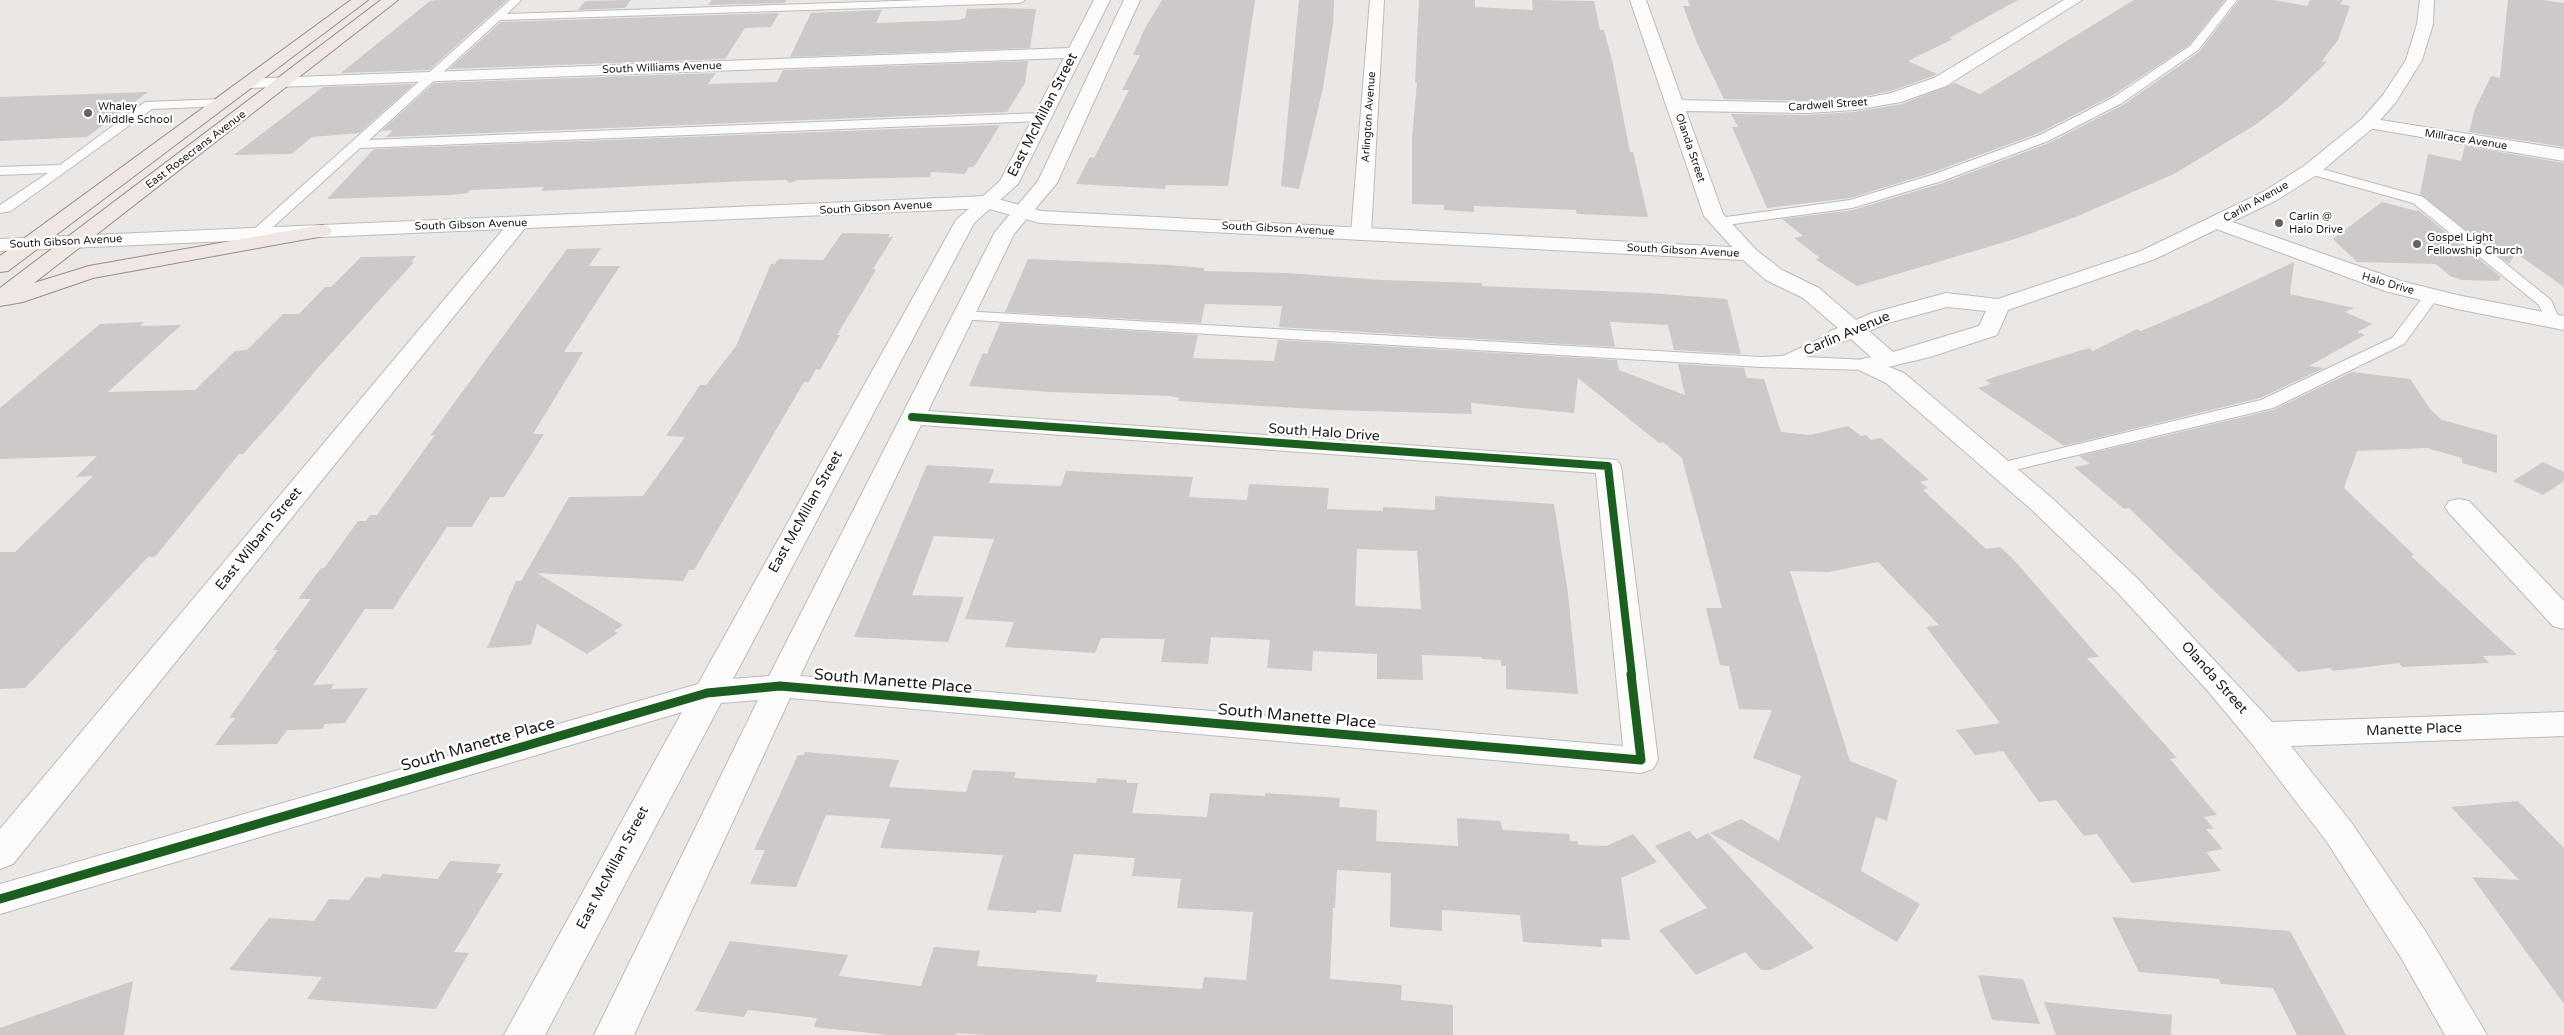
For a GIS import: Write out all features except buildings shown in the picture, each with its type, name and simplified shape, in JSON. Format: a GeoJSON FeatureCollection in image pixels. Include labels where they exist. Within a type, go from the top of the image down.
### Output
{"type":"FeatureCollection","features":[{"type":"Feature","properties":{"kind":"main road","name":"East Rosecrans Avenue"},"geometry":{"type":"LineString","coordinates":[[0,266],[362,0]]}},
{"type":"Feature","properties":{"kind":"main road","name":"East Rosecrans Avenue"},"geometry":{"type":"LineString","coordinates":[[0,299],[72,242],[287,82],[391,0]]}},
{"type":"Feature","properties":{"kind":"main road"},"geometry":{"type":"LineString","coordinates":[[0,303],[42,286],[89,272],[322,231]]}},
{"type":"Feature","properties":{"kind":"street","name":"East McMillan Street"},"geometry":{"type":"LineString","coordinates":[[524,1035],[707,693],[966,220],[1008,184],[1102,0]]}},
{"type":"Feature","properties":{"kind":"street"},"geometry":{"type":"LineString","coordinates":[[614,1035],[780,686],[962,316],[1005,232],[1047,183],[1132,0]]}},
{"type":"Feature","properties":{"kind":"street","name":"Arlington Avenue"},"geometry":{"type":"LineString","coordinates":[[1360,234],[1376,0]]}},
{"type":"Feature","properties":{"kind":"street","name":"Olanda Street"},"geometry":{"type":"LineString","coordinates":[[1638,0],[1714,216],[1749,254],[1774,274],[1787,295],[1844,333],[2002,468],[2128,586],[2218,682],[2264,735],[2339,832],[2374,884],[2467,1035]]}},
{"type":"Feature","properties":{"kind":"street","name":"Cardwell Street"},"geometry":{"type":"LineString","coordinates":[[1675,105],[1816,108],[1894,98],[1940,82],[2074,0]]}},
{"type":"Feature","properties":{"kind":"street","name":"Carlin Avenue"},"geometry":{"type":"LineString","coordinates":[[1844,333],[1880,318],[1946,300],[1999,306],[2119,266],[2218,223],[2270,196],[2310,170],[2368,123],[2390,98],[2414,60],[2425,24],[2427,0]]}},
{"type":"Feature","properties":{"kind":"street","name":"South Williams Avenue"},"geometry":{"type":"LineString","coordinates":[[249,83],[1075,53]]}},
{"type":"Feature","properties":{"kind":"street","name":"Millrace Avenue"},"geometry":{"type":"LineString","coordinates":[[2368,123],[2564,155]]}},
{"type":"Feature","properties":{"kind":"street","name":"South Gibson Avenue"},"geometry":{"type":"LineString","coordinates":[[0,245],[518,224],[987,202],[1040,217],[1749,254]]}},
{"type":"Feature","properties":{"kind":"street","name":"Halo Drive"},"geometry":{"type":"LineString","coordinates":[[2218,223],[2356,274],[2431,296],[2558,322]]}},
{"type":"Feature","properties":{"kind":"street","name":"East Wilbarn Street"},"geometry":{"type":"LineString","coordinates":[[0,854],[518,224]]}},
{"type":"Feature","properties":{"kind":"street","name":"Carlin Avenue"},"geometry":{"type":"LineString","coordinates":[[1884,368],[1989,330],[1999,306]]}},
{"type":"Feature","properties":{"kind":"street","name":"South Halo Drive"},"geometry":{"type":"LineString","coordinates":[[912,418],[1608,466],[1622,590]]}},
{"type":"Feature","properties":{"kind":"street"},"geometry":{"type":"LineString","coordinates":[[2459,508],[2564,619]]}},
{"type":"Feature","properties":{"kind":"street","name":"South Manette Place"},"geometry":{"type":"LineString","coordinates":[[0,899],[707,693],[780,686],[1641,760],[1622,590]]}},
{"type":"Feature","properties":{"kind":"street","name":"Manette Place"},"geometry":{"type":"LineString","coordinates":[[2264,735],[2564,724]]}},
{"type":"Feature","properties":{"kind":"lane"},"geometry":{"type":"LineString","coordinates":[[257,234],[516,0]]}},
{"type":"Feature","properties":{"kind":"lane"},"geometry":{"type":"LineString","coordinates":[[496,17],[1020,0]]}},
{"type":"Feature","properties":{"kind":"lane"},"geometry":{"type":"LineString","coordinates":[[1719,222],[1852,204],[1936,178],[2044,138],[2118,100],[2194,48],[2232,0]]}},
{"type":"Feature","properties":{"kind":"lane"},"geometry":{"type":"LineString","coordinates":[[0,208],[6,208],[63,169],[149,105],[222,103]]}},
{"type":"Feature","properties":{"kind":"lane"},"geometry":{"type":"LineString","coordinates":[[356,144],[1041,117]]}},
{"type":"Feature","properties":{"kind":"lane"},"geometry":{"type":"LineString","coordinates":[[0,171],[63,169]]}},
{"type":"Feature","properties":{"kind":"lane"},"geometry":{"type":"LineString","coordinates":[[2310,170],[2418,200],[2546,303],[2558,322]]}},
{"type":"Feature","properties":{"kind":"lane"},"geometry":{"type":"LineString","coordinates":[[2002,468],[2267,404],[2398,341],[2431,296]]}},
{"type":"Feature","properties":{"kind":"lane","name":"Carlin Avenue"},"geometry":{"type":"LineString","coordinates":[[962,316],[1884,368]]}},
{"type":"Feature","properties":{"kind":"lane","name":"Carlin Avenue"},"geometry":{"type":"LineString","coordinates":[[1785,361],[1844,333]]}},
{"type":"Feature","properties":{"kind":"cycle path"},"geometry":{"type":"LineString","coordinates":[[0,899],[707,693],[780,686],[1641,760],[1608,466],[912,417]]}},
{"type":"Feature","properties":{"kind":"place","name":"Whaley Middle School"},"geometry":{"type":"Point","coordinates":[88,113]}},
{"type":"Feature","properties":{"kind":"place","name":"Carlin @ Halo Drive"},"geometry":{"type":"Point","coordinates":[2279,223]}},
{"type":"Feature","properties":{"kind":"place","name":"Gospel Light Fellowship Church"},"geometry":{"type":"Point","coordinates":[2417,244]}}]}
